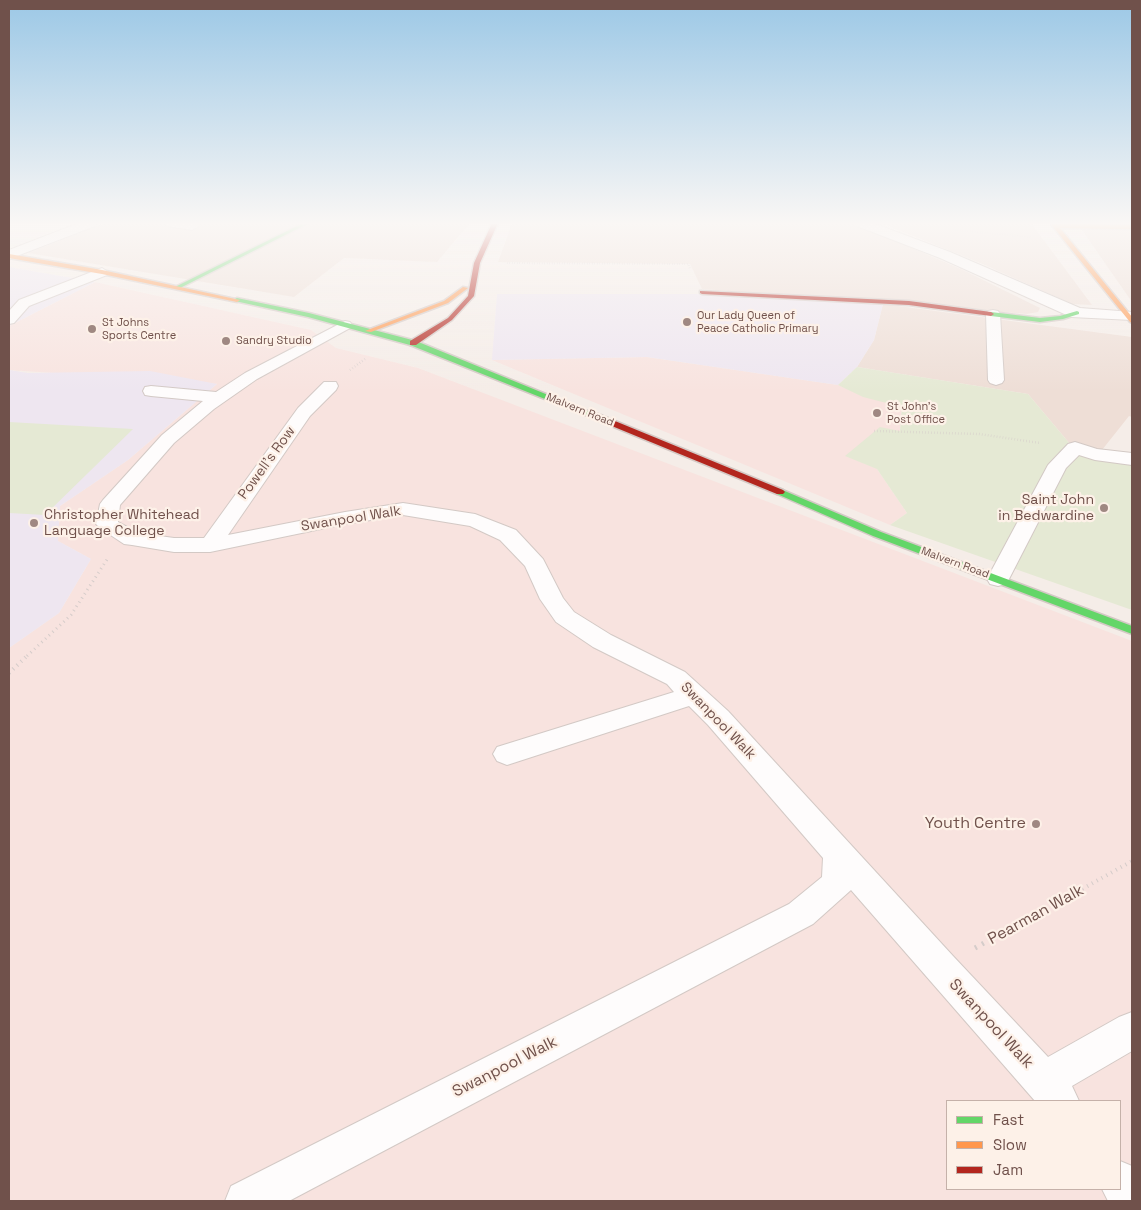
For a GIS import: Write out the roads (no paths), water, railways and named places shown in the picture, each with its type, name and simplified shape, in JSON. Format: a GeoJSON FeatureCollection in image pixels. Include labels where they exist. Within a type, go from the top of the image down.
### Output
{"type":"FeatureCollection","features":[{"type":"Feature","properties":{"kind":"main road","name":"Malvern Road"},"geometry":{"type":"LineString","coordinates":[[137,279],[309,315],[413,343],[703,459],[877,534],[1132,630]]}},
{"type":"Feature","properties":{"kind":"main road"},"geometry":{"type":"LineString","coordinates":[[178,288],[195,279]]}},
{"type":"Feature","properties":{"kind":"main road"},"geometry":{"type":"LineString","coordinates":[[1098,279],[1130,319]]}},
{"type":"Feature","properties":{"kind":"main road"},"geometry":{"type":"LineString","coordinates":[[369,331],[446,302],[472,282]]}},
{"type":"Feature","properties":{"kind":"main road"},"geometry":{"type":"LineString","coordinates":[[413,343],[450,319],[471,296],[472,282]]}},
{"type":"Feature","properties":{"kind":"main road"},"geometry":{"type":"LineString","coordinates":[[702,292],[909,302],[1040,320],[1060,318],[1077,312]]}},
{"type":"Feature","properties":{"kind":"street"},"geometry":{"type":"LineString","coordinates":[[1003,279],[1077,312],[1130,319]]}},
{"type":"Feature","properties":{"kind":"lane"},"geometry":{"type":"LineString","coordinates":[[9,320],[24,303],[83,279]]}},
{"type":"Feature","properties":{"kind":"lane"},"geometry":{"type":"LineString","coordinates":[[9,300],[24,303]]}},
{"type":"Feature","properties":{"kind":"lane"},"geometry":{"type":"LineString","coordinates":[[993,314],[996,380]]}},
{"type":"Feature","properties":{"kind":"lane","name":"Swanpool Walk"},"geometry":{"type":"LineString","coordinates":[[345,325],[251,376],[219,397],[168,439],[110,504],[107,524],[132,539],[174,545],[210,545],[345,518],[403,509],[475,520],[508,536],[535,564],[552,599],[565,617],[602,641],[676,678],[718,718],[1052,1091]]}},
{"type":"Feature","properties":{"kind":"lane","name":"Powell's Row"},"geometry":{"type":"LineString","coordinates":[[210,545],[252,482],[304,412],[330,386]]}},
{"type":"Feature","properties":{"kind":"lane"},"geometry":{"type":"LineString","coordinates":[[151,391],[219,397]]}},
{"type":"Feature","properties":{"kind":"lane"},"geometry":{"type":"LineString","coordinates":[[998,579],[1058,464],[1075,448],[1095,454],[1132,459]]}},
{"type":"Feature","properties":{"kind":"lane"},"geometry":{"type":"LineString","coordinates":[[507,754],[694,694]]}},
{"type":"Feature","properties":{"kind":"lane","name":"Swanpool Walk"},"geometry":{"type":"LineString","coordinates":[[246,1201],[801,914],[838,883],[839,853]]}},
{"type":"Feature","properties":{"kind":"lane"},"geometry":{"type":"LineString","coordinates":[[1052,1091],[1132,1030]]}},
{"type":"Feature","properties":{"kind":"lane"},"geometry":{"type":"LineString","coordinates":[[1121,1183],[1132,1199]]}},
{"type":"Feature","properties":{"kind":"place","name":"Our Lady Queen of Peace Catholic Primary"},"geometry":{"type":"Point","coordinates":[687,322]}},
{"type":"Feature","properties":{"kind":"place","name":"St Johns Sports Centre"},"geometry":{"type":"Point","coordinates":[92,329]}},
{"type":"Feature","properties":{"kind":"place","name":"Sandry Studio"},"geometry":{"type":"Point","coordinates":[226,341]}},
{"type":"Feature","properties":{"kind":"place","name":"St John's Post Office"},"geometry":{"type":"Point","coordinates":[877,413]}},
{"type":"Feature","properties":{"kind":"place","name":"Saint John in Bedwardine"},"geometry":{"type":"Point","coordinates":[1104,508]}},
{"type":"Feature","properties":{"kind":"place","name":"Christopher Whitehead Language College"},"geometry":{"type":"Point","coordinates":[34,523]}},
{"type":"Feature","properties":{"kind":"place","name":"Youth Centre"},"geometry":{"type":"Point","coordinates":[1036,824]}}]}
